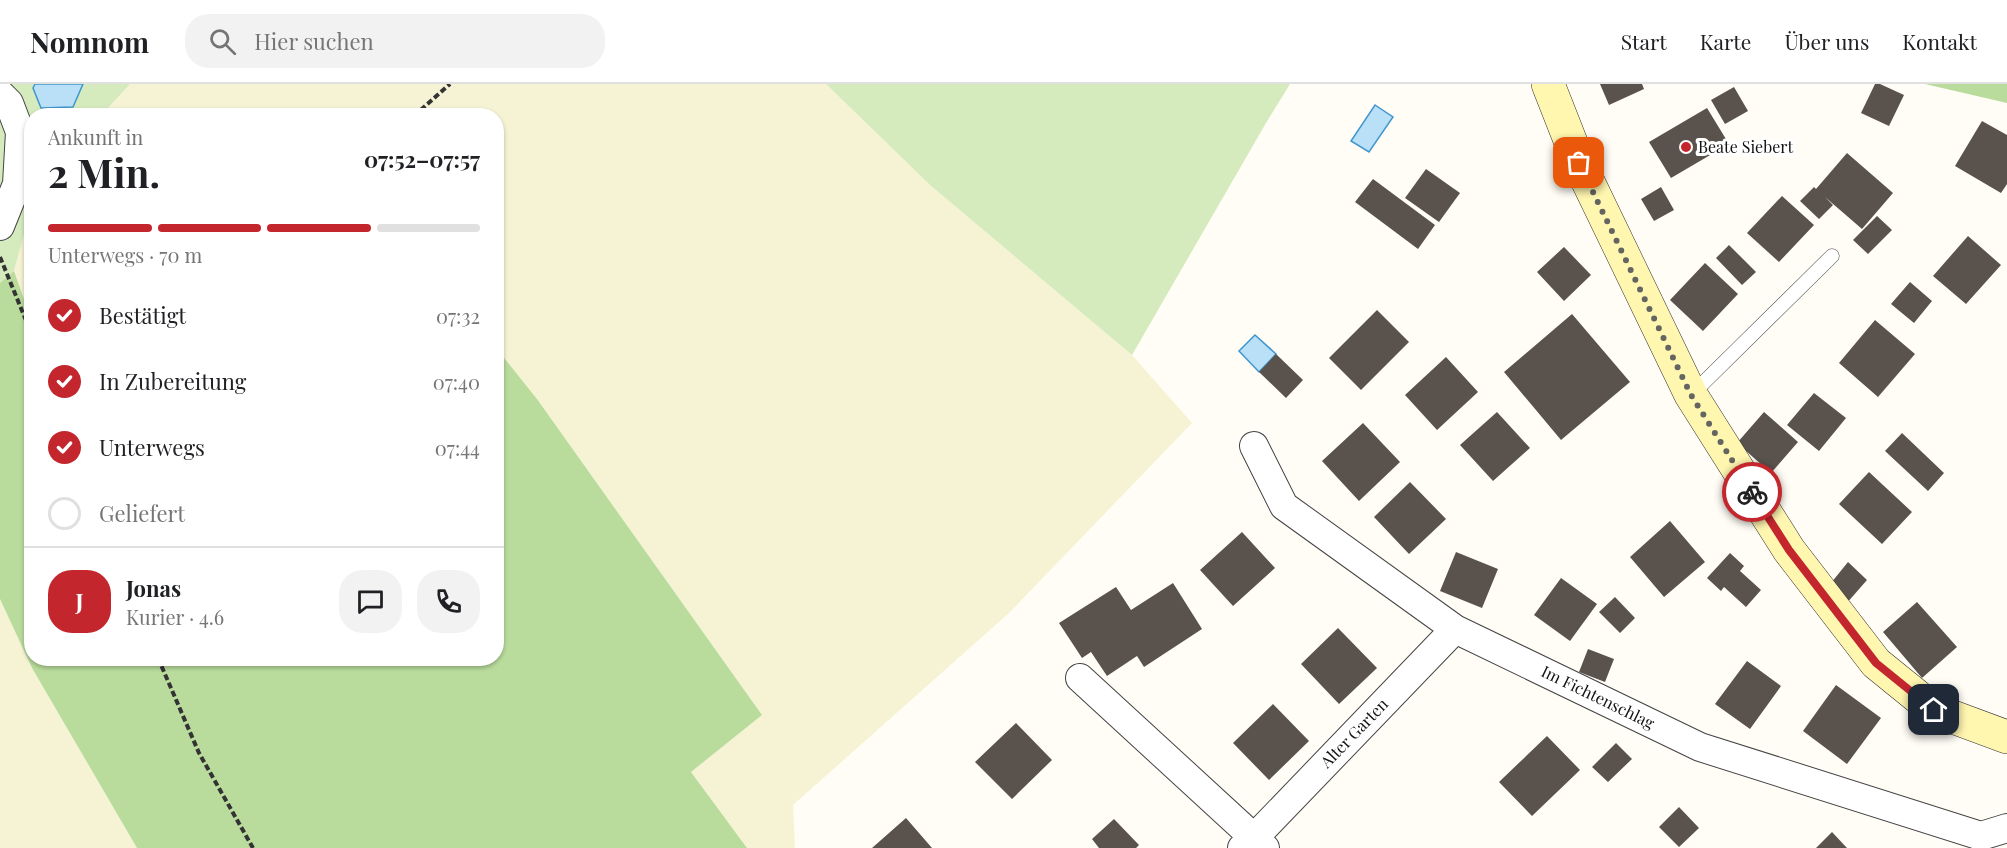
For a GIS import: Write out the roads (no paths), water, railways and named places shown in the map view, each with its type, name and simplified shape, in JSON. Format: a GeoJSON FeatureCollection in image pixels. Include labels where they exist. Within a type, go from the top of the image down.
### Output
{"type":"FeatureCollection","features":[{"type":"Feature","properties":{"kind":"street"},"geometry":{"type":"LineString","coordinates":[[1548,84],[1579,163],[1691,395],[1789,550],[1876,663],[1934,710],[2007,737]]}},
{"type":"Feature","properties":{"kind":"street"},"geometry":{"type":"LineString","coordinates":[[0,94],[9,103],[20,132],[17,184],[0,226]]}},
{"type":"Feature","properties":{"kind":"street","name":"Im Fichtenschlag"},"geometry":{"type":"LineString","coordinates":[[1254,446],[1284,506],[1455,629],[1700,747],[1982,837],[2007,828]]}},
{"type":"Feature","properties":{"kind":"street","name":"Alter Garten"},"geometry":{"type":"LineString","coordinates":[[1080,678],[1253,845],[1455,629]]}},
{"type":"Feature","properties":{"kind":"lane"},"geometry":{"type":"LineString","coordinates":[[1691,395],[1832,256]]}},
{"type":"Feature","properties":{"kind":"water"},"geometry":{"type":"Polygon","coordinates":[[[35,84],[83,84],[73,107],[41,108],[33,88],[35,84]]]}},
{"type":"Feature","properties":{"kind":"water"},"geometry":{"type":"Polygon","coordinates":[[[1375,105],[1393,117],[1369,152],[1351,141],[1375,105]]]}},
{"type":"Feature","properties":{"kind":"water"},"geometry":{"type":"Polygon","coordinates":[[[1255,335],[1276,354],[1259,372],[1239,351],[1255,335]]]}},
{"type":"Feature","properties":{"kind":"place","name":"Beate Siebert"},"geometry":{"type":"Point","coordinates":[1686,147]}}]}
